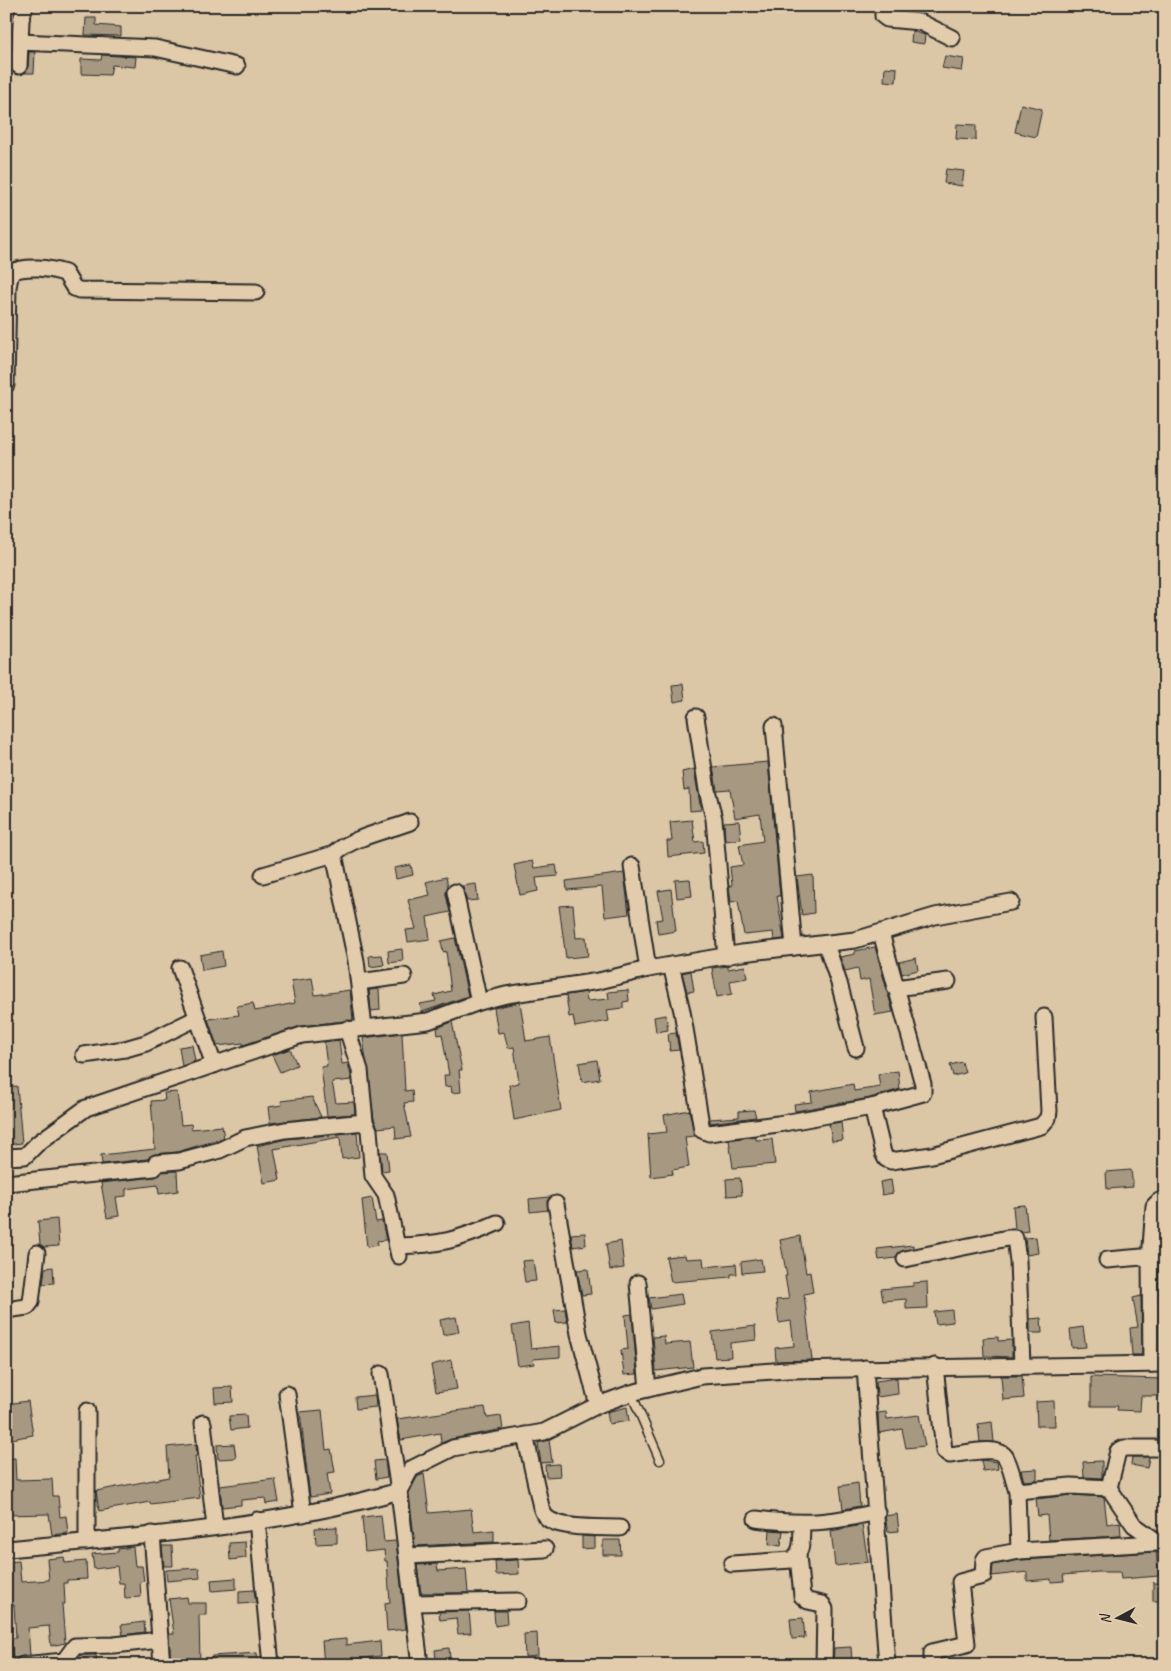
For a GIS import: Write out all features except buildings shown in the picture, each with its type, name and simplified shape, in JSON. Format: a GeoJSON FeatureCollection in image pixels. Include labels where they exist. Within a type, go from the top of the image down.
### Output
{"type":"FeatureCollection","features":[{"type":"Feature","properties":{"kind":"street"},"geometry":{"type":"LineString","coordinates":[[19,66],[21,20],[25,6]]}},
{"type":"Feature","properties":{"kind":"street"},"geometry":{"type":"LineString","coordinates":[[883,6],[884,16],[887,19],[920,22],[952,38]]}},
{"type":"Feature","properties":{"kind":"street"},"geometry":{"type":"LineString","coordinates":[[20,42],[155,48],[237,66]]}},
{"type":"Feature","properties":{"kind":"street"},"geometry":{"type":"LineString","coordinates":[[6,385],[8,287],[11,272],[17,269],[51,269],[65,273],[74,288],[79,290],[256,292]]}},
{"type":"Feature","properties":{"kind":"street"},"geometry":{"type":"LineString","coordinates":[[696,717],[707,790],[714,820],[726,956]]}},
{"type":"Feature","properties":{"kind":"street"},"geometry":{"type":"LineString","coordinates":[[774,726],[794,947]]}},
{"type":"Feature","properties":{"kind":"street"},"geometry":{"type":"LineString","coordinates":[[263,875],[334,854],[339,849],[360,840],[410,822]]}},
{"type":"Feature","properties":{"kind":"street"},"geometry":{"type":"LineString","coordinates":[[334,854],[359,982],[364,1027]]}},
{"type":"Feature","properties":{"kind":"street"},"geometry":{"type":"LineString","coordinates":[[632,866],[648,969]]}},
{"type":"Feature","properties":{"kind":"street"},"geometry":{"type":"LineString","coordinates":[[455,892],[479,1002]]}},
{"type":"Feature","properties":{"kind":"street"},"geometry":{"type":"LineString","coordinates":[[6,1157],[25,1156],[38,1143],[86,1108],[302,1035],[428,1021],[479,1002],[506,995],[599,981],[648,969],[726,956],[826,944],[882,934],[935,916],[1011,902]]}},
{"type":"Feature","properties":{"kind":"street"},"geometry":{"type":"LineString","coordinates":[[672,965],[682,1011],[700,1122],[705,1133],[778,1124],[872,1107],[919,1096],[924,1090],[882,934]]}},
{"type":"Feature","properties":{"kind":"street"},"geometry":{"type":"LineString","coordinates":[[826,944],[856,1048]]}},
{"type":"Feature","properties":{"kind":"street"},"geometry":{"type":"LineString","coordinates":[[180,968],[214,1065]]}},
{"type":"Feature","properties":{"kind":"street"},"geometry":{"type":"LineString","coordinates":[[359,982],[404,976]]}},
{"type":"Feature","properties":{"kind":"street"},"geometry":{"type":"LineString","coordinates":[[895,988],[948,981]]}},
{"type":"Feature","properties":{"kind":"street"},"geometry":{"type":"LineString","coordinates":[[872,1107],[883,1153],[886,1159],[892,1161],[932,1155],[1041,1126],[1048,1118],[1049,1111],[1044,1017]]}},
{"type":"Feature","properties":{"kind":"street"},"geometry":{"type":"LineString","coordinates":[[84,1055],[125,1049],[146,1042],[197,1018]]}},
{"type":"Feature","properties":{"kind":"street"},"geometry":{"type":"LineString","coordinates":[[347,1029],[360,1070],[365,1122],[369,1130],[373,1176],[386,1194],[398,1251],[439,1244],[467,1236],[496,1223]]}},
{"type":"Feature","properties":{"kind":"street"},"geometry":{"type":"LineString","coordinates":[[6,1183],[154,1168],[156,1163],[179,1161],[220,1150],[245,1138],[285,1130],[365,1122]]}},
{"type":"Feature","properties":{"kind":"street"},"geometry":{"type":"LineString","coordinates":[[6,1549],[87,1542],[215,1527],[343,1507],[399,1491],[412,1470],[453,1448],[544,1432],[598,1405],[631,1393],[702,1376],[787,1370],[935,1366],[1158,1364],[1150,1260],[1154,1206],[1159,1201],[1165,1200]]}},
{"type":"Feature","properties":{"kind":"street"},"geometry":{"type":"LineString","coordinates":[[556,1204],[579,1334],[598,1405]]}},
{"type":"Feature","properties":{"kind":"street"},"geometry":{"type":"LineString","coordinates":[[905,1259],[1015,1238],[1018,1261],[1022,1365]]}},
{"type":"Feature","properties":{"kind":"street"},"geometry":{"type":"LineString","coordinates":[[6,1310],[27,1307],[31,1302],[37,1253]]}},
{"type":"Feature","properties":{"kind":"street"},"geometry":{"type":"LineString","coordinates":[[1107,1260],[1142,1257],[1150,1260]]}},
{"type":"Feature","properties":{"kind":"street"},"geometry":{"type":"LineString","coordinates":[[638,1283],[648,1389]]}},
{"type":"Feature","properties":{"kind":"street"},"geometry":{"type":"LineString","coordinates":[[935,1366],[944,1451],[950,1455],[989,1450],[1001,1452],[1005,1456],[1017,1491],[1019,1551]]}},
{"type":"Feature","properties":{"kind":"street"},"geometry":{"type":"LineString","coordinates":[[865,1368],[887,1665]]}},
{"type":"Feature","properties":{"kind":"street"},"geometry":{"type":"LineString","coordinates":[[381,1374],[408,1556],[420,1665]]}},
{"type":"Feature","properties":{"kind":"street"},"geometry":{"type":"LineString","coordinates":[[287,1394],[303,1514]]}},
{"type":"Feature","properties":{"kind":"street"},"geometry":{"type":"LineString","coordinates":[[87,1411],[87,1542]]}},
{"type":"Feature","properties":{"kind":"street"},"geometry":{"type":"LineString","coordinates":[[203,1423],[215,1527]]}},
{"type":"Feature","properties":{"kind":"street"},"geometry":{"type":"LineString","coordinates":[[525,1435],[541,1507],[546,1517],[556,1523],[568,1525],[620,1528]]}},
{"type":"Feature","properties":{"kind":"street"},"geometry":{"type":"LineString","coordinates":[[1161,1545],[1134,1525],[1109,1488],[1118,1450],[1124,1448],[1165,1448]]}},
{"type":"Feature","properties":{"kind":"street"},"geometry":{"type":"LineString","coordinates":[[1017,1491],[1071,1486],[1109,1488]]}},
{"type":"Feature","properties":{"kind":"street"},"geometry":{"type":"LineString","coordinates":[[756,1519],[818,1524],[877,1512]]}},
{"type":"Feature","properties":{"kind":"street"},"geometry":{"type":"LineString","coordinates":[[257,1520],[271,1665]]}},
{"type":"Feature","properties":{"kind":"street"},"geometry":{"type":"LineString","coordinates":[[802,1524],[801,1548],[798,1556],[802,1596],[808,1601],[822,1604],[825,1609],[824,1665]]}},
{"type":"Feature","properties":{"kind":"street"},"geometry":{"type":"LineString","coordinates":[[152,1534],[162,1665]]}},
{"type":"Feature","properties":{"kind":"street"},"geometry":{"type":"LineString","coordinates":[[932,1665],[932,1652],[967,1644],[960,1582],[983,1576],[984,1560],[986,1557],[1019,1551],[1161,1545]]}},
{"type":"Feature","properties":{"kind":"street"},"geometry":{"type":"LineString","coordinates":[[408,1556],[545,1549]]}},
{"type":"Feature","properties":{"kind":"street"},"geometry":{"type":"LineString","coordinates":[[732,1564],[790,1560],[798,1556]]}},
{"type":"Feature","properties":{"kind":"street"},"geometry":{"type":"LineString","coordinates":[[414,1603],[518,1600]]}},
{"type":"Feature","properties":{"kind":"street"},"geometry":{"type":"LineString","coordinates":[[23,1665],[64,1663],[75,1646],[114,1645],[160,1640]]}},
{"type":"Feature","properties":{"kind":"lane"},"geometry":{"type":"LineString","coordinates":[[631,1393],[660,1460]]}}]}
